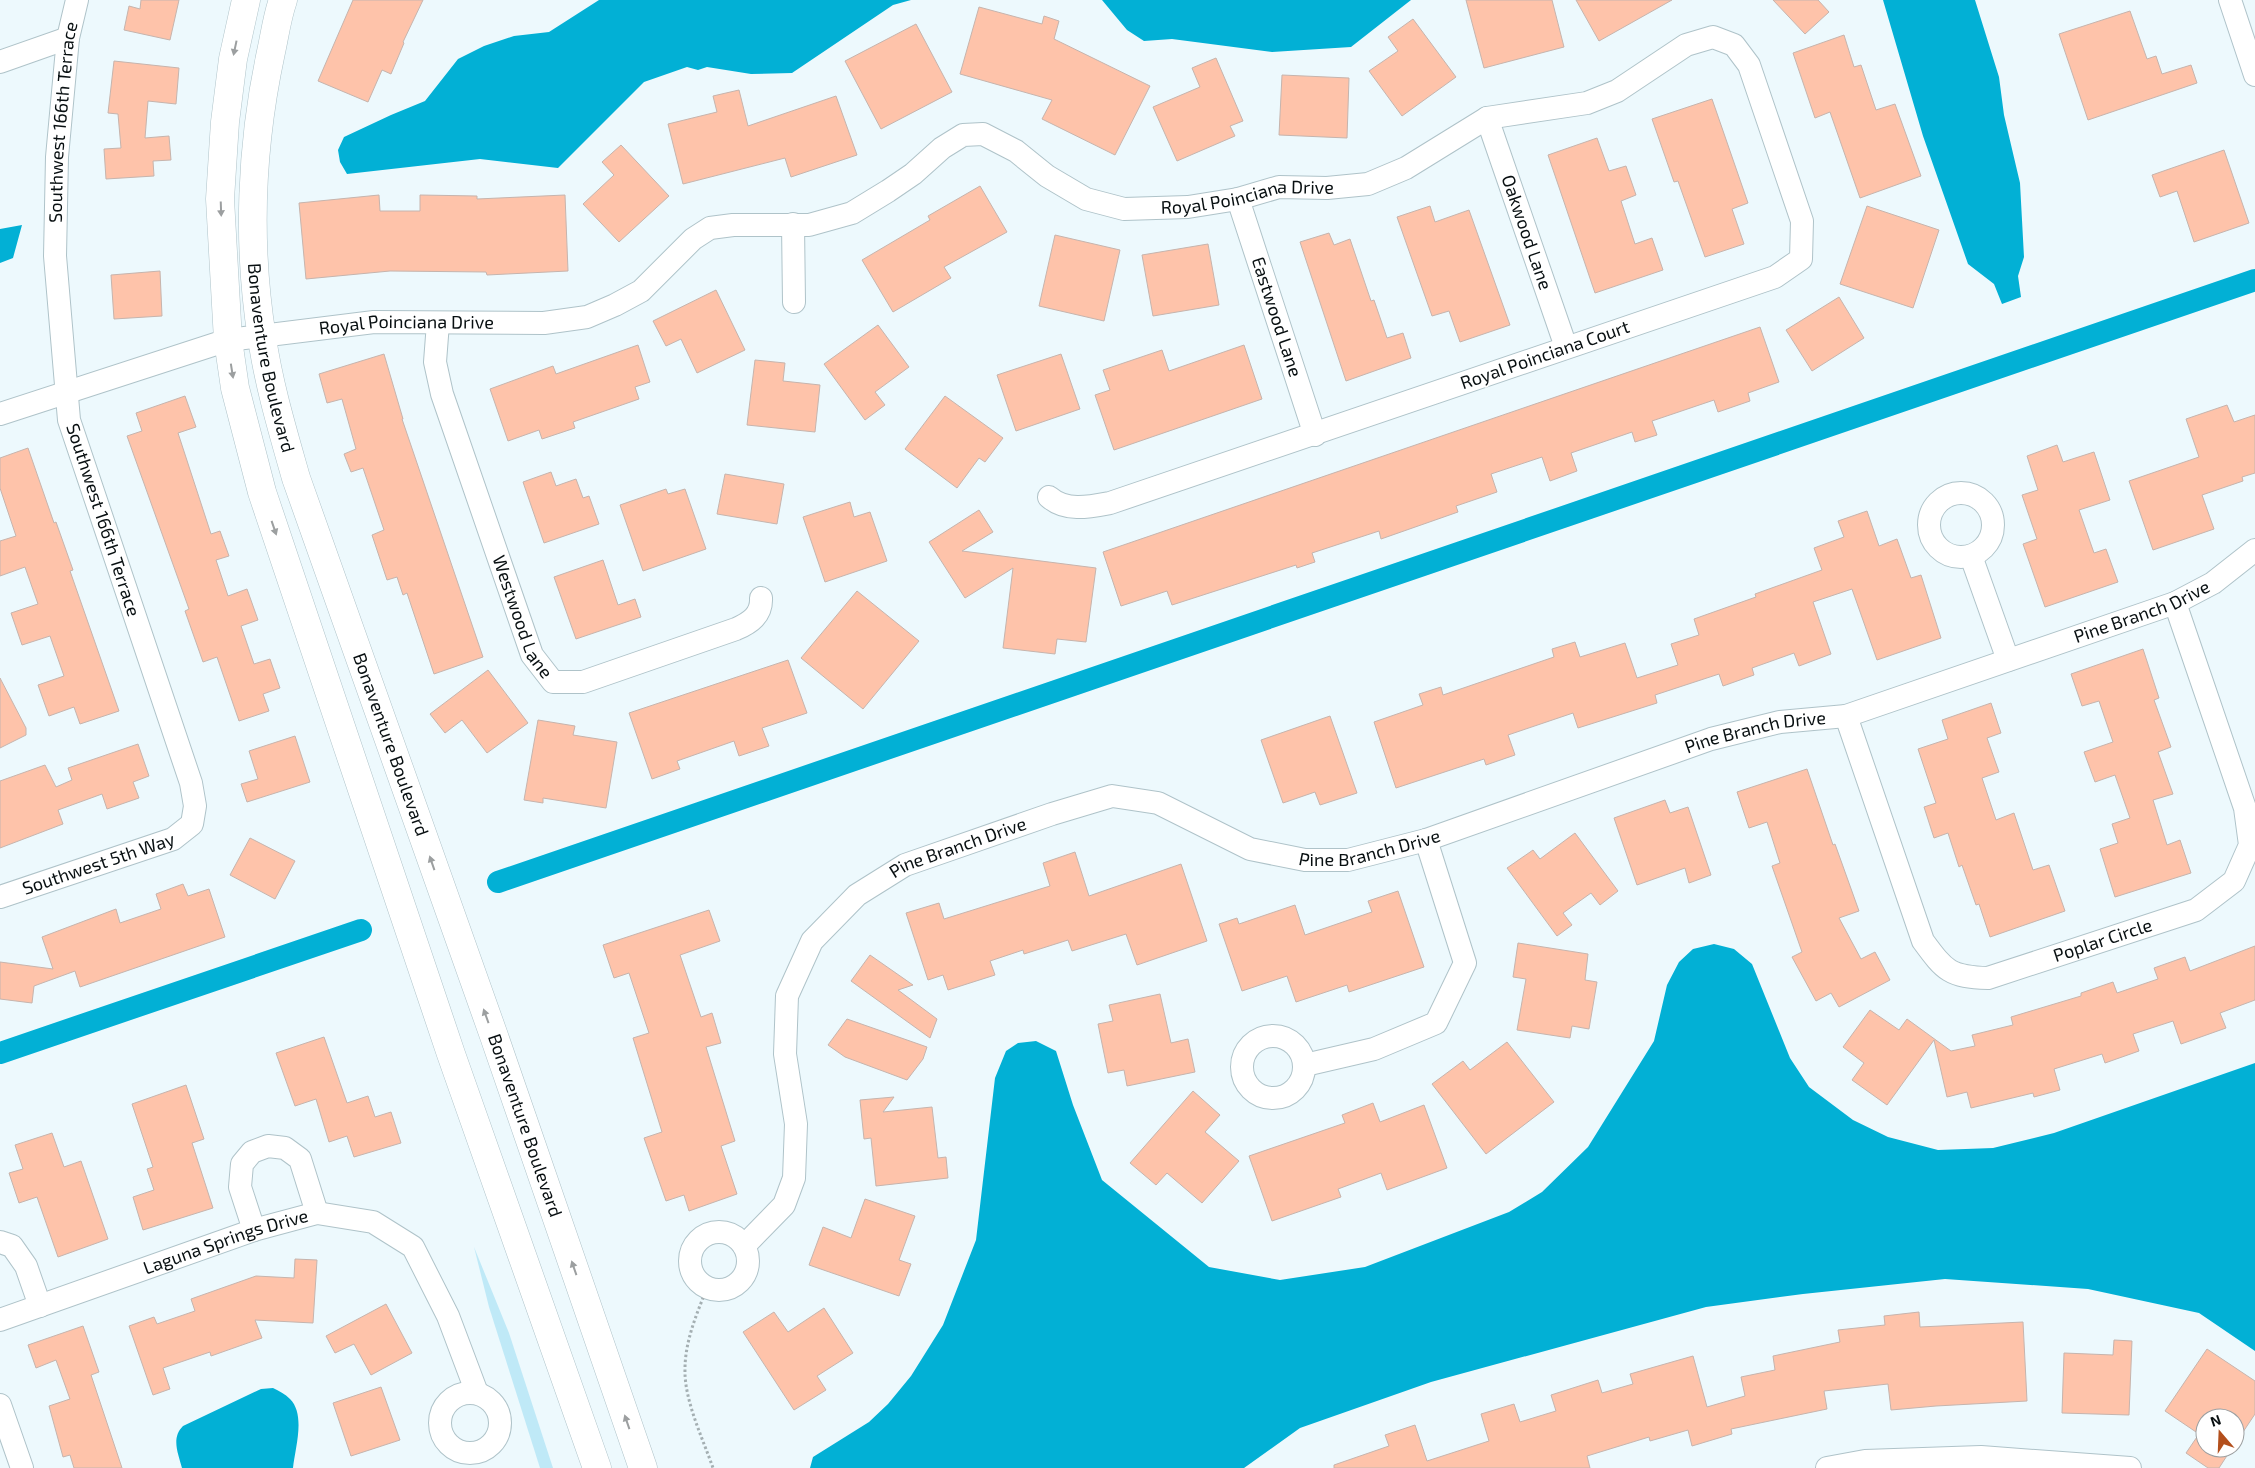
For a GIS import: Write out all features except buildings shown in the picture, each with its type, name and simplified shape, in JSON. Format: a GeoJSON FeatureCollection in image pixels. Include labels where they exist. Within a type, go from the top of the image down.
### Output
{"type":"FeatureCollection","features":[{"type":"Feature","properties":{"kind":"main road","name":"Bonaventure Boulevard"},"geometry":{"type":"LineString","coordinates":[[246,0],[233,59],[225,122],[221,190],[223,274],[228,340],[235,388],[262,492],[445,1036],[597,1468]]}},
{"type":"Feature","properties":{"kind":"main road","name":"Bonaventure Boulevard"},"geometry":{"type":"LineString","coordinates":[[283,0],[268,66],[258,124],[254,200],[255,273],[262,338],[270,384],[296,478],[494,1036],[643,1468]]}},
{"type":"Feature","properties":{"kind":"street","name":"Southwest 166th Terrace"},"geometry":{"type":"LineString","coordinates":[[77,0],[68,38],[57,157],[55,256],[69,420],[191,783],[195,806],[192,824]]}},
{"type":"Feature","properties":{"kind":"street"},"geometry":{"type":"LineString","coordinates":[[2230,0],[2255,75]]}},
{"type":"Feature","properties":{"kind":"street","name":"Royal Poinciana Drive"},"geometry":{"type":"LineString","coordinates":[[0,414],[228,340],[262,338],[374,322],[438,324],[544,323],[587,317],[641,291],[693,239],[710,228],[733,225],[810,224],[852,213],[913,174],[942,148],[963,135],[984,134],[1016,151],[1047,176],[1086,199],[1124,209],[1188,207],[1238,199],[1279,187],[1327,188],[1368,184],[1406,168],[1487,118],[1588,103],[1617,91],[1686,45],[1713,37]]}},
{"type":"Feature","properties":{"kind":"street","name":"Royal Poinciana Court"},"geometry":{"type":"LineString","coordinates":[[1049,497],[1055,502],[1074,508],[1110,504],[1775,277],[1801,259],[1802,221],[1749,65],[1734,45],[1713,37]]}},
{"type":"Feature","properties":{"kind":"street"},"geometry":{"type":"LineString","coordinates":[[0,62],[68,38]]}},
{"type":"Feature","properties":{"kind":"street","name":"Oakwood Lane"},"geometry":{"type":"LineString","coordinates":[[1487,118],[1566,347]]}},
{"type":"Feature","properties":{"kind":"street","name":"Eastwood Lane"},"geometry":{"type":"LineString","coordinates":[[1238,199],[1315,435]]}},
{"type":"Feature","properties":{"kind":"street"},"geometry":{"type":"LineString","coordinates":[[793,224],[794,302]]}},
{"type":"Feature","properties":{"kind":"street","name":"Westwood Lane"},"geometry":{"type":"LineString","coordinates":[[438,324],[435,362],[442,394],[532,655],[553,682],[584,682],[736,629],[753,619],[759,611],[761,598]]}},
{"type":"Feature","properties":{"kind":"street","name":"Pine Branch Drive"},"geometry":{"type":"LineString","coordinates":[[744,1246],[784,1205],[794,1178],[796,1124],[784,1054],[787,996],[812,941],[857,895],[905,865],[1052,814],[1112,796],[1158,803],[1250,850],[1305,860],[1348,860],[1426,840],[1711,739],[1780,722],[1846,716],[2175,603],[2213,584],[2255,550]]}},
{"type":"Feature","properties":{"kind":"street"},"geometry":{"type":"LineString","coordinates":[[1971,556],[2008,660]]}},
{"type":"Feature","properties":{"kind":"street","name":"Poplar Circle"},"geometry":{"type":"LineString","coordinates":[[1846,716],[1923,941],[1939,963],[1961,977],[1988,978],[2196,910],[2234,881],[2250,845],[2245,808],[2175,603]]}},
{"type":"Feature","properties":{"kind":"street","name":"Southwest 5th Way"},"geometry":{"type":"LineString","coordinates":[[0,897],[173,839],[192,824]]}},
{"type":"Feature","properties":{"kind":"street"},"geometry":{"type":"LineString","coordinates":[[1305,1065],[1374,1049],[1436,1023],[1465,963],[1426,840]]}},
{"type":"Feature","properties":{"kind":"street"},"geometry":{"type":"LineString","coordinates":[[254,1230],[240,1187],[242,1164],[252,1152],[268,1146],[285,1148],[300,1159],[317,1213]]}},
{"type":"Feature","properties":{"kind":"street","name":"Laguna Springs Drive"},"geometry":{"type":"LineString","coordinates":[[0,1320],[254,1230],[317,1213],[373,1222],[414,1247],[448,1316],[477,1393]]}},
{"type":"Feature","properties":{"kind":"street"},"geometry":{"type":"LineString","coordinates":[[713,1232],[731,1234],[744,1246],[748,1264],[740,1281],[725,1289],[707,1288],[699,1282],[690,1267],[692,1249],[697,1241],[713,1232]]}},
{"type":"Feature","properties":{"kind":"street"},"geometry":{"type":"LineString","coordinates":[[0,1242],[12,1246],[26,1266],[40,1306]]}},
{"type":"Feature","properties":{"kind":"street"},"geometry":{"type":"LineString","coordinates":[[0,1405],[22,1468]]}},
{"type":"Feature","properties":{"kind":"street"},"geometry":{"type":"LineString","coordinates":[[1827,1468],[1865,1460],[2130,1468]]}},
{"type":"Feature","properties":{"kind":"path"},"geometry":{"type":"LineString","coordinates":[[707,1288],[688,1345],[685,1370],[689,1396],[713,1468]]}},
{"type":"Feature","properties":{"kind":"shaded area"},"geometry":{"type":"Polygon","coordinates":[[[474,1247],[509,1333],[553,1468],[540,1468],[489,1307],[474,1247]]]}},
{"type":"Feature","properties":{"kind":"water"},"geometry":{"type":"Polygon","coordinates":[[[599,0],[911,0],[893,5],[792,73],[751,74],[707,67],[698,70],[687,67],[644,82],[558,168],[480,159],[347,174],[340,162],[338,150],[344,137],[425,101],[458,59],[484,46],[514,36],[549,32],[599,0]]]}},
{"type":"Feature","properties":{"kind":"water"},"geometry":{"type":"Polygon","coordinates":[[[1102,0],[1411,0],[1351,47],[1272,52],[1172,39],[1144,41],[1127,30],[1102,0]]]}},
{"type":"Feature","properties":{"kind":"water"},"geometry":{"type":"Polygon","coordinates":[[[1883,0],[1975,0],[1999,77],[2004,115],[2020,183],[2024,257],[2018,276],[2021,297],[2002,304],[1994,284],[1968,264],[1923,136],[1883,0]]]}},
{"type":"Feature","properties":{"kind":"water"},"geometry":{"type":"Polygon","coordinates":[[[22,225],[13,258],[0,263],[0,229],[22,225]]]}},
{"type":"Feature","properties":{"kind":"water"},"geometry":{"type":"Polygon","coordinates":[[[1714,944],[1734,949],[1752,964],[1790,1058],[1809,1087],[1853,1120],[1888,1137],[1938,1150],[1993,1148],[2054,1133],[2255,1063],[2255,1351],[2199,1313],[2088,1289],[1945,1279],[1803,1294],[1706,1307],[1431,1382],[1300,1428],[1244,1468],[810,1468],[813,1457],[869,1422],[888,1404],[911,1376],[943,1325],[976,1240],[995,1078],[1006,1051],[1018,1043],[1036,1041],[1056,1051],[1073,1105],[1102,1180],[1209,1267],[1280,1280],[1365,1267],[1509,1212],[1542,1192],[1588,1147],[1654,1041],[1667,985],[1679,962],[1693,949],[1714,944]]]}},
{"type":"Feature","properties":{"kind":"water"},"geometry":{"type":"Polygon","coordinates":[[[273,1388],[290,1399],[298,1414],[299,1423],[293,1468],[182,1468],[176,1441],[179,1431],[183,1426],[261,1389],[273,1388]]]}},
{"type":"Feature","properties":{"kind":"waterway"},"geometry":{"type":"LineString","coordinates":[[498,882],[2255,280]]}},
{"type":"Feature","properties":{"kind":"waterway"},"geometry":{"type":"LineString","coordinates":[[0,1053],[361,930]]}}]}
